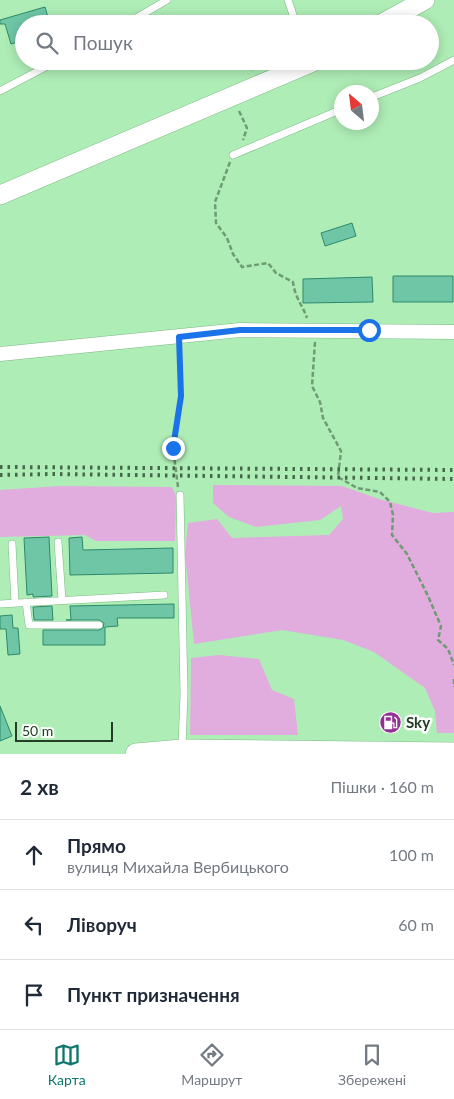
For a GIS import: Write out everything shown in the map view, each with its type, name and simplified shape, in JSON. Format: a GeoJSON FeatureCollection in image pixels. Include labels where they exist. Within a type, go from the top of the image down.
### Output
{"type":"FeatureCollection","features":[{"type":"Feature","properties":{"kind":"main road"},"geometry":{"type":"LineString","coordinates":[[136,754],[182,752],[454,753]]}},
{"type":"Feature","properties":{"kind":"street"},"geometry":{"type":"LineString","coordinates":[[398,15],[425,0]]}},
{"type":"Feature","properties":{"kind":"street"},"geometry":{"type":"LineString","coordinates":[[0,195],[293,70]]}},
{"type":"Feature","properties":{"kind":"street"},"geometry":{"type":"LineString","coordinates":[[0,354],[240,330],[454,332]]}},
{"type":"Feature","properties":{"kind":"lane"},"geometry":{"type":"LineString","coordinates":[[141,15],[167,0]]}},
{"type":"Feature","properties":{"kind":"lane"},"geometry":{"type":"LineString","coordinates":[[288,0],[293,15]]}},
{"type":"Feature","properties":{"kind":"lane"},"geometry":{"type":"LineString","coordinates":[[439,68],[454,60]]}},
{"type":"Feature","properties":{"kind":"lane"},"geometry":{"type":"LineString","coordinates":[[0,91],[40,70]]}},
{"type":"Feature","properties":{"kind":"lane"},"geometry":{"type":"LineString","coordinates":[[379,94],[435,70]]}},
{"type":"Feature","properties":{"kind":"lane"},"geometry":{"type":"LineString","coordinates":[[233,155],[334,112]]}},
{"type":"Feature","properties":{"kind":"lane"},"geometry":{"type":"LineString","coordinates":[[180,495],[184,694],[182,752]]}},
{"type":"Feature","properties":{"kind":"lane"},"geometry":{"type":"LineString","coordinates":[[58,542],[62,600]]}},
{"type":"Feature","properties":{"kind":"lane"},"geometry":{"type":"LineString","coordinates":[[12,544],[15,603]]}},
{"type":"Feature","properties":{"kind":"lane"},"geometry":{"type":"LineString","coordinates":[[0,604],[164,595]]}},
{"type":"Feature","properties":{"kind":"lane"},"geometry":{"type":"LineString","coordinates":[[26,602],[29,625],[99,625]]}},
{"type":"Feature","properties":{"kind":"path"},"geometry":{"type":"LineString","coordinates":[[253,70],[238,110],[246,128],[219,189],[216,202],[216,223],[227,238],[233,254],[242,267],[268,263],[276,273],[293,282],[297,300],[302,306],[315,338],[312,386],[320,402],[323,418],[341,451],[338,478],[357,488],[380,492],[390,502],[393,515],[392,535],[407,554],[428,596],[441,626],[438,640],[448,649],[454,665]]}},
{"type":"Feature","properties":{"kind":"path"},"geometry":{"type":"LineString","coordinates":[[179,337],[181,396],[173,448],[180,495]]}},
{"type":"Feature","properties":{"kind":"path"},"geometry":{"type":"LineString","coordinates":[[454,680],[454,687]]}},
{"type":"Feature","properties":{"kind":"shaded area"},"geometry":{"type":"Polygon","coordinates":[[[213,485],[342,486],[379,499],[433,513],[454,512],[454,733],[437,733],[435,711],[425,688],[374,652],[343,640],[282,630],[194,644],[185,553],[188,523],[217,519],[232,538],[329,535],[343,519],[341,506],[320,520],[256,527],[229,517],[213,503],[213,485]]]}},
{"type":"Feature","properties":{"kind":"shaded area"},"geometry":{"type":"Polygon","coordinates":[[[60,486],[172,487],[176,496],[175,541],[96,541],[85,535],[0,537],[0,490],[60,486]]]}},
{"type":"Feature","properties":{"kind":"shaded area"},"geometry":{"type":"Polygon","coordinates":[[[219,655],[259,659],[272,690],[294,699],[298,735],[190,735],[191,658],[219,655]]]}},
{"type":"Feature","properties":{"kind":"building"},"geometry":{"type":"Polygon","coordinates":[[[45,7],[47,15],[17,15],[45,7]]]}},
{"type":"Feature","properties":{"kind":"building"},"geometry":{"type":"Polygon","coordinates":[[[15,16],[15,43],[11,44],[5,24],[0,24],[0,20],[15,16]]]}},
{"type":"Feature","properties":{"kind":"building"},"geometry":{"type":"Polygon","coordinates":[[[352,223],[356,236],[325,246],[321,233],[352,223]]]}},
{"type":"Feature","properties":{"kind":"building"},"geometry":{"type":"Polygon","coordinates":[[[393,276],[453,276],[453,302],[393,302],[393,276]]]}},
{"type":"Feature","properties":{"kind":"building"},"geometry":{"type":"Polygon","coordinates":[[[372,277],[373,302],[303,303],[303,279],[372,277]]]}},
{"type":"Feature","properties":{"kind":"building"},"geometry":{"type":"Polygon","coordinates":[[[49,537],[52,596],[33,597],[33,594],[27,595],[24,538],[49,537]]]}},
{"type":"Feature","properties":{"kind":"building"},"geometry":{"type":"Polygon","coordinates":[[[82,537],[83,550],[173,548],[173,573],[70,575],[69,538],[82,537]]]}},
{"type":"Feature","properties":{"kind":"building"},"geometry":{"type":"Polygon","coordinates":[[[174,604],[174,618],[117,618],[118,626],[105,627],[105,645],[43,645],[43,630],[99,630],[103,628],[104,623],[99,620],[71,620],[70,606],[174,604]]]}},
{"type":"Feature","properties":{"kind":"building"},"geometry":{"type":"Polygon","coordinates":[[[52,606],[53,620],[34,620],[33,607],[52,606]]]}},
{"type":"Feature","properties":{"kind":"building"},"geometry":{"type":"Polygon","coordinates":[[[12,615],[13,628],[18,628],[20,654],[8,655],[6,629],[0,629],[0,616],[12,615]]]}},
{"type":"Feature","properties":{"kind":"building"},"geometry":{"type":"Polygon","coordinates":[[[0,706],[12,736],[0,741],[0,706]]]}},
{"type":"Feature","properties":{"kind":"railway"},"geometry":{"type":"LineString","coordinates":[[0,467],[454,470]]}},
{"type":"Feature","properties":{"kind":"railway"},"geometry":{"type":"LineString","coordinates":[[0,475],[454,479]]}},
{"type":"Feature","properties":{"kind":"place","name":"Sky"},"geometry":{"type":"Point","coordinates":[390,722]}},
{"type":"Feature","properties":{"kind":"route"},"geometry":{"type":"LineString","coordinates":[[173,448],[181,396],[179,337],[240,330],[369,330]]}}]}
